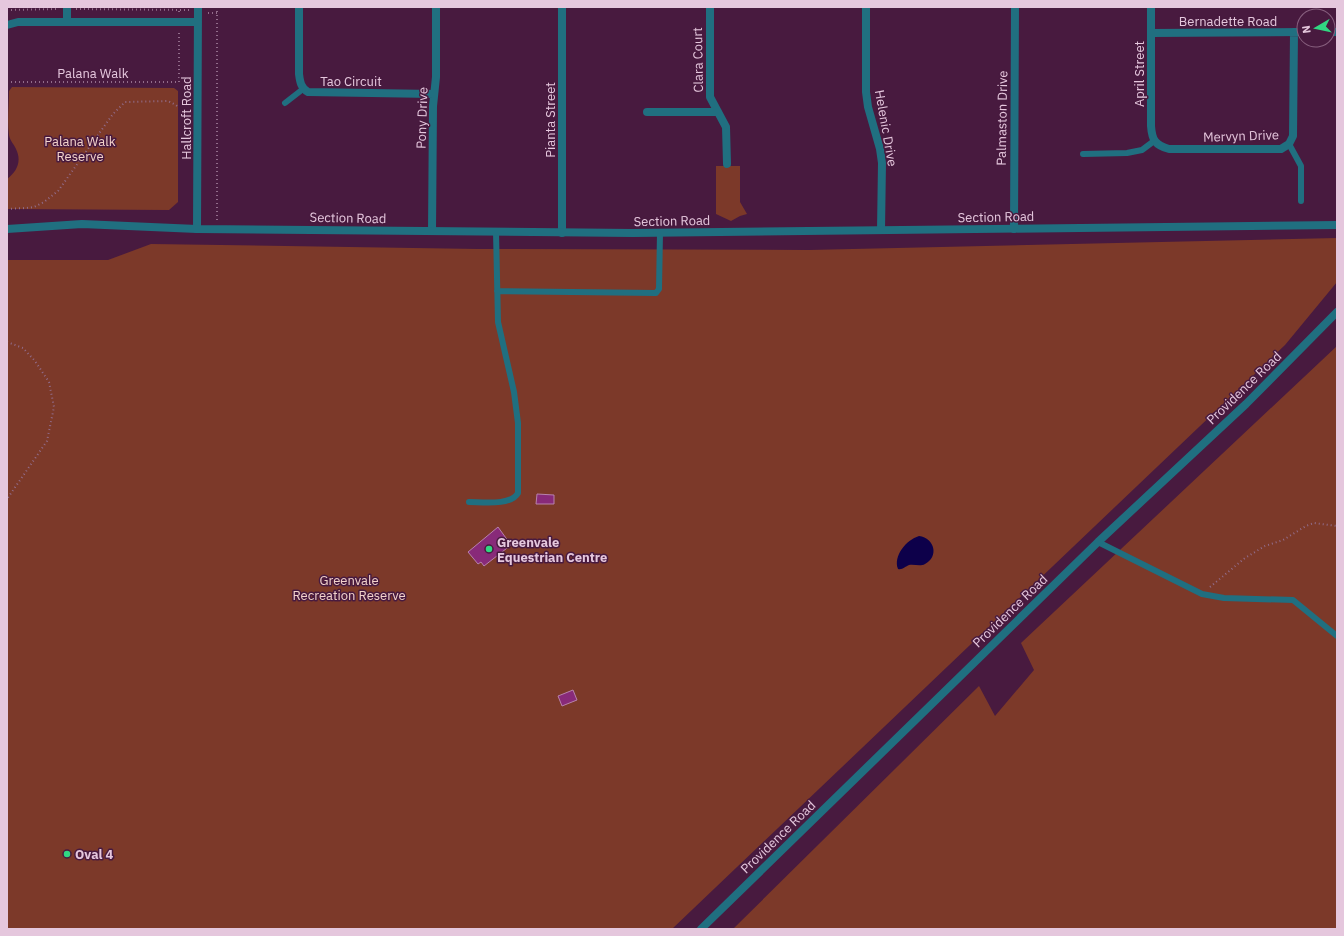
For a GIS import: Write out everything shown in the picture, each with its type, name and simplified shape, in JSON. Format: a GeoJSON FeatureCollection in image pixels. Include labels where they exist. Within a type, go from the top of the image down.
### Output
{"type":"FeatureCollection","features":[{"type":"Feature","properties":{"kind":"street","name":"Hallcroft Road"},"geometry":{"type":"LineString","coordinates":[[198,7],[198,229]]}},
{"type":"Feature","properties":{"kind":"street","name":"Tao Circuit"},"geometry":{"type":"LineString","coordinates":[[299,7],[299,72],[300,82],[303,89],[316,94],[434,94]]}},
{"type":"Feature","properties":{"kind":"street","name":"Pony Drive"},"geometry":{"type":"LineString","coordinates":[[432,231],[434,94],[436,77],[436,7]]}},
{"type":"Feature","properties":{"kind":"street","name":"Pianta Street"},"geometry":{"type":"LineString","coordinates":[[562,7],[562,233]]}},
{"type":"Feature","properties":{"kind":"street","name":"Clara Court"},"geometry":{"type":"LineString","coordinates":[[710,7],[710,96],[726,127],[727,164]]}},
{"type":"Feature","properties":{"kind":"street","name":"Helenic Drive"},"geometry":{"type":"LineString","coordinates":[[866,7],[866,92],[868,107],[880,149],[882,163],[881,230]]}},
{"type":"Feature","properties":{"kind":"street","name":"Palmaston Drive"},"geometry":{"type":"LineString","coordinates":[[1014,229],[1015,7]]}},
{"type":"Feature","properties":{"kind":"street","name":"April Street"},"geometry":{"type":"LineString","coordinates":[[1151,7],[1151,126],[1154,141]]}},
{"type":"Feature","properties":{"kind":"street"},"geometry":{"type":"LineString","coordinates":[[67,8],[67,22]]}},
{"type":"Feature","properties":{"kind":"street"},"geometry":{"type":"LineString","coordinates":[[7,25],[18,22],[198,22]]}},
{"type":"Feature","properties":{"kind":"street","name":"Bernadette Road"},"geometry":{"type":"LineString","coordinates":[[1151,33],[1294,32]]}},
{"type":"Feature","properties":{"kind":"street","name":"Mervyn Drive"},"geometry":{"type":"LineString","coordinates":[[1154,141],[1160,146],[1169,149],[1281,149],[1289,144],[1293,136],[1294,32]]}},
{"type":"Feature","properties":{"kind":"street","name":"Clara Court"},"geometry":{"type":"LineString","coordinates":[[647,112],[718,112]]}},
{"type":"Feature","properties":{"kind":"street","name":"Section Road"},"geometry":{"type":"LineString","coordinates":[[7,229],[82,224],[198,229],[660,233],[1337,225]]}},
{"type":"Feature","properties":{"kind":"street","name":"Providence Road"},"geometry":{"type":"LineString","coordinates":[[701,929],[1098,542],[1246,404],[1337,312]]}},
{"type":"Feature","properties":{"kind":"lane"},"geometry":{"type":"LineString","coordinates":[[285,103],[303,89]]}},
{"type":"Feature","properties":{"kind":"lane"},"geometry":{"type":"LineString","coordinates":[[1083,154],[1127,153],[1142,150],[1154,141]]}},
{"type":"Feature","properties":{"kind":"lane"},"geometry":{"type":"LineString","coordinates":[[1289,144],[1301,166],[1301,201]]}},
{"type":"Feature","properties":{"kind":"lane"},"geometry":{"type":"LineString","coordinates":[[469,502],[504,502],[514,499],[518,494],[518,423],[514,392],[498,322],[496,232]]}},
{"type":"Feature","properties":{"kind":"lane"},"geometry":{"type":"LineString","coordinates":[[497,290],[656,293],[659,289],[660,233]]}},
{"type":"Feature","properties":{"kind":"lane"},"geometry":{"type":"LineString","coordinates":[[1098,542],[1202,594],[1224,598],[1293,600],[1337,636]]}},
{"type":"Feature","properties":{"kind":"path"},"geometry":{"type":"LineString","coordinates":[[217,7],[217,229]]}},
{"type":"Feature","properties":{"kind":"path"},"geometry":{"type":"LineString","coordinates":[[7,10],[55,8],[179,8],[179,22]]}},
{"type":"Feature","properties":{"kind":"path","name":"Palana Walk"},"geometry":{"type":"LineString","coordinates":[[7,82],[178,82],[179,22]]}},
{"type":"Feature","properties":{"kind":"path"},"geometry":{"type":"LineString","coordinates":[[7,209],[34,207],[58,192],[113,114],[125,102],[168,101],[176,105],[178,108]]}},
{"type":"Feature","properties":{"kind":"path"},"geometry":{"type":"LineString","coordinates":[[7,342],[22,348],[36,361],[49,382],[54,407],[47,440],[7,499]]}},
{"type":"Feature","properties":{"kind":"path"},"geometry":{"type":"LineString","coordinates":[[1202,594],[1245,558],[1265,546],[1284,540],[1306,526],[1314,523],[1337,526]]}},
{"type":"Feature","properties":{"kind":"green space","name":"Palana Walk Reserve"},"geometry":{"type":"Polygon","coordinates":[[[12,87],[174,88],[178,91],[178,202],[169,210],[7,209],[7,179],[16,170],[19,158],[18,153],[10,139],[8,130],[9,91],[12,87]]]}},
{"type":"Feature","properties":{"kind":"green space"},"geometry":{"type":"Polygon","coordinates":[[[716,166],[740,166],[740,202],[747,214],[731,221],[716,214],[716,166]]]}},
{"type":"Feature","properties":{"kind":"green space","name":"Greenvale Recreation Reserve"},"geometry":{"type":"Polygon","coordinates":[[[1337,238],[1337,282],[1285,345],[672,929],[7,929],[7,260],[108,260],[151,244],[478,249],[809,250],[1337,238]]]}},
{"type":"Feature","properties":{"kind":"green space"},"geometry":{"type":"Polygon","coordinates":[[[1337,346],[1337,929],[733,929],[979,686],[995,716],[1034,670],[1021,643],[1337,346]]]}},
{"type":"Feature","properties":{"kind":"shaded area"},"geometry":{"type":"Polygon","coordinates":[[[919,536],[929,540],[932,544],[932,557],[923,565],[909,565],[902,569],[898,569],[897,559],[902,549],[910,541],[919,536]]]}},
{"type":"Feature","properties":{"kind":"building"},"geometry":{"type":"Polygon","coordinates":[[[537,494],[554,495],[554,504],[536,504],[537,494]]]}},
{"type":"Feature","properties":{"kind":"building","name":"Greenvale Equestrian Centre"},"geometry":{"type":"Polygon","coordinates":[[[498,527],[511,545],[484,566],[481,562],[478,564],[468,552],[498,527]]]}},
{"type":"Feature","properties":{"kind":"building"},"geometry":{"type":"Polygon","coordinates":[[[573,690],[577,700],[562,706],[558,696],[573,690]]]}},
{"type":"Feature","properties":{"kind":"place","name":"Greenvale Equestrian Centre"},"geometry":{"type":"Point","coordinates":[489,549]}},
{"type":"Feature","properties":{"kind":"place","name":"Oval 4"},"geometry":{"type":"Point","coordinates":[67,854]}}]}
